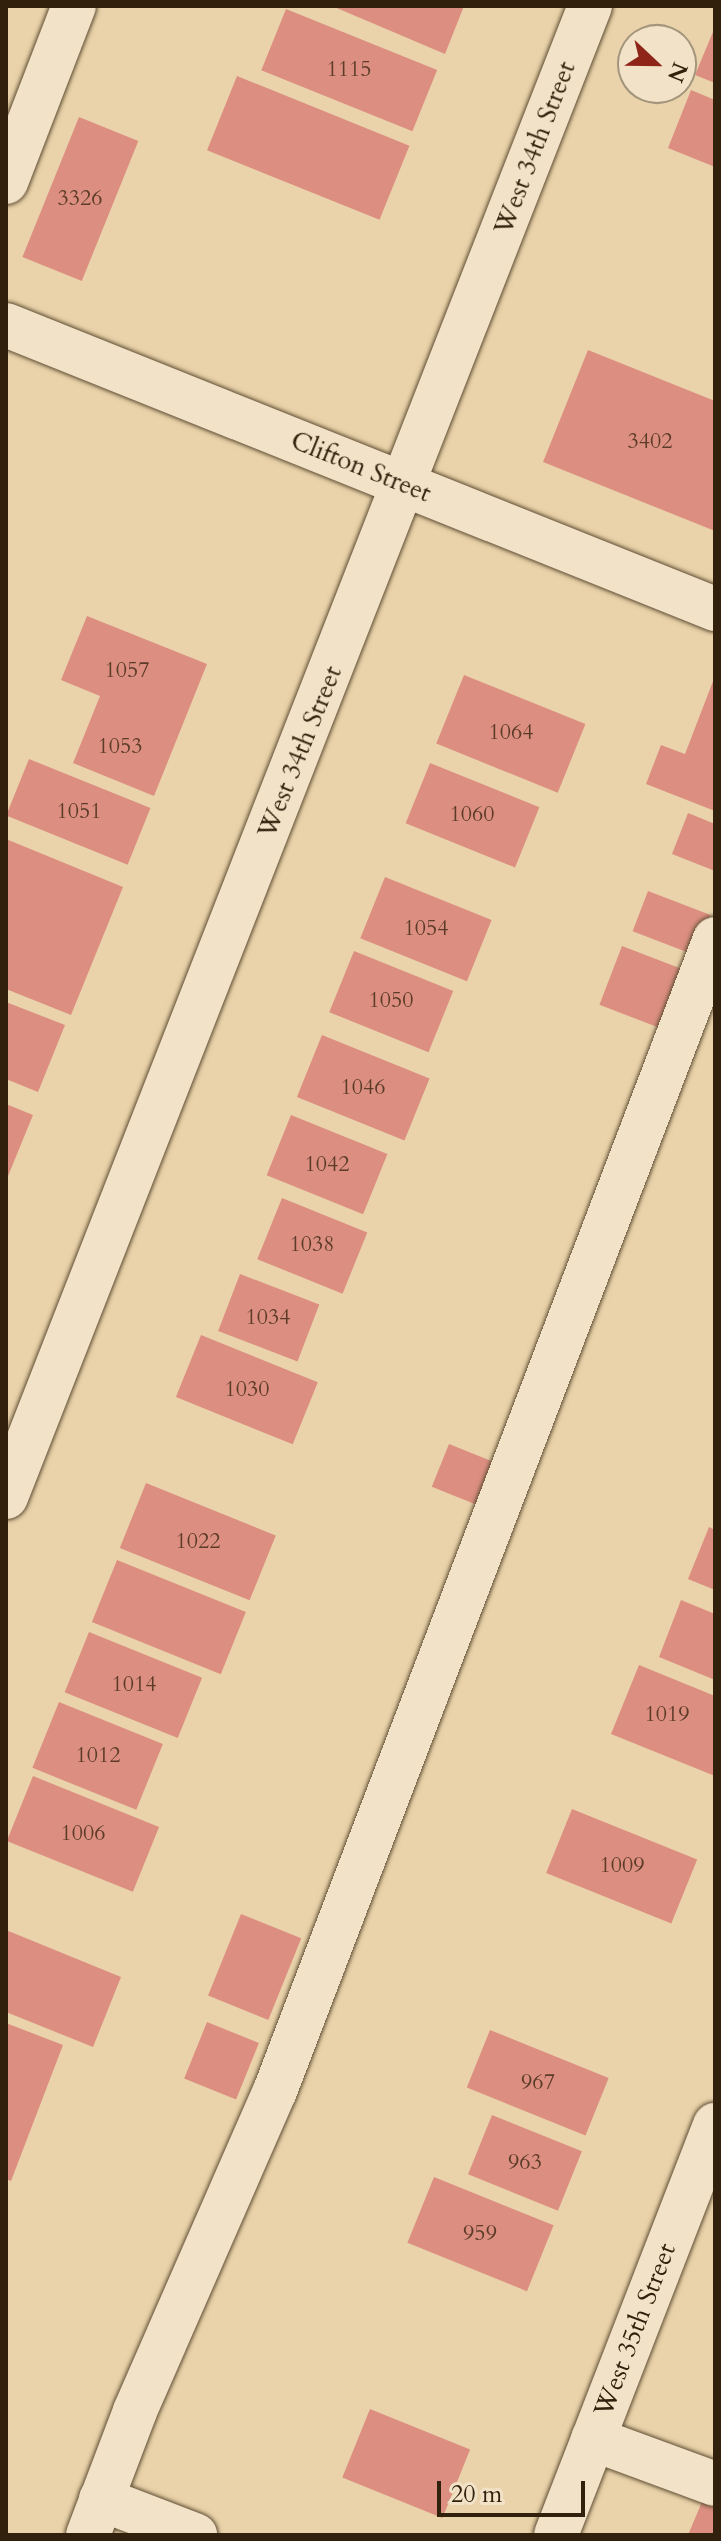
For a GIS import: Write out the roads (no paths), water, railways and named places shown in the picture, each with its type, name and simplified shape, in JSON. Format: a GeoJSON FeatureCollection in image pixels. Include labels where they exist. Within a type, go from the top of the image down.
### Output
{"type":"FeatureCollection","features":[{"type":"Feature","properties":{"kind":"street"},"geometry":{"type":"LineString","coordinates":[[6,182],[74,6]]}},
{"type":"Feature","properties":{"kind":"street","name":"West 34th Street"},"geometry":{"type":"LineString","coordinates":[[6,1497],[405,485],[590,6]]}},
{"type":"Feature","properties":{"kind":"street","name":"Clifton Street"},"geometry":{"type":"LineString","coordinates":[[6,325],[715,609]]}},
{"type":"Feature","properties":{"kind":"street"},"geometry":{"type":"LineString","coordinates":[[195,2535],[95,2517],[275,2091],[715,939]]}},
{"type":"Feature","properties":{"kind":"street","name":"West 35th Street"},"geometry":{"type":"LineString","coordinates":[[556,2535],[715,2125]]}},
{"type":"Feature","properties":{"kind":"street"},"geometry":{"type":"LineString","coordinates":[[593,2439],[715,2484]]}}]}
